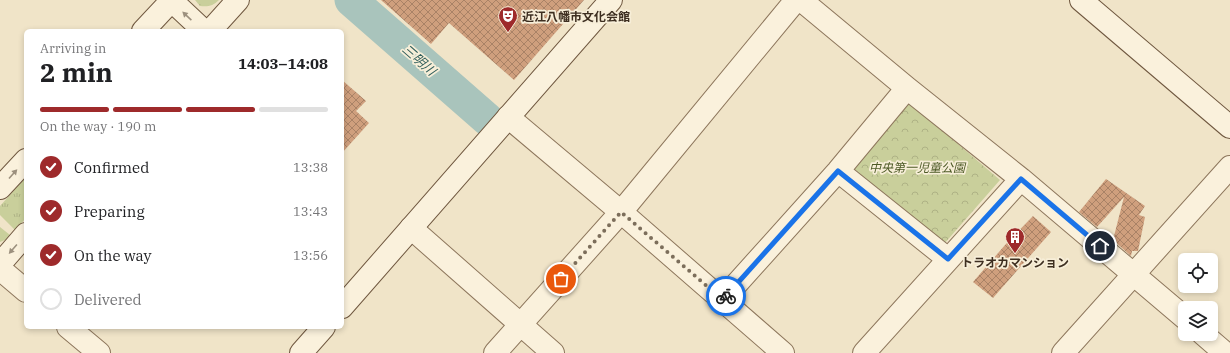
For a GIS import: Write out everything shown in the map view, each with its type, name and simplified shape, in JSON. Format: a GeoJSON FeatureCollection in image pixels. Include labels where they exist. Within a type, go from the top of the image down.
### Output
{"type":"FeatureCollection","features":[{"type":"Feature","properties":{"kind":"street"},"geometry":{"type":"LineString","coordinates":[[145,29],[171,0],[202,29]]}},
{"type":"Feature","properties":{"kind":"street"},"geometry":{"type":"LineString","coordinates":[[212,29],[238,0]]}},
{"type":"Feature","properties":{"kind":"street"},"geometry":{"type":"LineString","coordinates":[[344,305],[611,0]]}},
{"type":"Feature","properties":{"kind":"street"},"geometry":{"type":"LineString","coordinates":[[495,353],[621,212],[796,0]]}},
{"type":"Feature","properties":{"kind":"street"},"geometry":{"type":"LineString","coordinates":[[801,0],[907,88],[1021,179],[1178,312]]}},
{"type":"Feature","properties":{"kind":"street"},"geometry":{"type":"LineString","coordinates":[[1092,3],[1230,127]]}},
{"type":"Feature","properties":{"kind":"street"},"geometry":{"type":"LineString","coordinates":[[723,300],[838,171],[907,88]]}},
{"type":"Feature","properties":{"kind":"street"},"geometry":{"type":"LineString","coordinates":[[508,117],[621,212],[783,353]]}},
{"type":"Feature","properties":{"kind":"street"},"geometry":{"type":"LineString","coordinates":[[0,188],[24,162]]}},
{"type":"Feature","properties":{"kind":"street"},"geometry":{"type":"LineString","coordinates":[[1063,353],[1230,167]]}},
{"type":"Feature","properties":{"kind":"street"},"geometry":{"type":"LineString","coordinates":[[838,171],[948,259]]}},
{"type":"Feature","properties":{"kind":"street"},"geometry":{"type":"LineString","coordinates":[[864,353],[1021,179]]}},
{"type":"Feature","properties":{"kind":"street"},"geometry":{"type":"LineString","coordinates":[[411,228],[553,353]]}},
{"type":"Feature","properties":{"kind":"street"},"geometry":{"type":"LineString","coordinates":[[0,264],[24,236]]}},
{"type":"Feature","properties":{"kind":"street"},"geometry":{"type":"LineString","coordinates":[[0,269],[24,289]]}},
{"type":"Feature","properties":{"kind":"street"},"geometry":{"type":"LineString","coordinates":[[70,329],[99,353]]}},
{"type":"Feature","properties":{"kind":"street"},"geometry":{"type":"LineString","coordinates":[[301,353],[322,329]]}},
{"type":"Feature","properties":{"kind":"street"},"geometry":{"type":"LineString","coordinates":[[1211,341],[1225,353]]}},
{"type":"Feature","properties":{"kind":"green space"},"geometry":{"type":"Polygon","coordinates":[[[195,0],[219,0],[210,6],[200,6],[195,0]]]}},
{"type":"Feature","properties":{"kind":"green space","name":"中央第一児童公園"},"geometry":{"type":"Polygon","coordinates":[[[909,102],[1000,180],[944,244],[851,171],[909,102]]]}},
{"type":"Feature","properties":{"kind":"green space"},"geometry":{"type":"Polygon","coordinates":[[[24,179],[24,220],[15,230],[0,215],[0,206],[24,179]]]}},
{"type":"Feature","properties":{"kind":"green space"},"geometry":{"type":"Polygon","coordinates":[[[0,227],[10,235],[5,240],[0,242],[0,227]]]}},
{"type":"Feature","properties":{"kind":"building","name":"近江八幡市文化会館"},"geometry":{"type":"Polygon","coordinates":[[[381,0],[584,0],[514,80],[449,23],[431,44],[381,0]]]}},
{"type":"Feature","properties":{"kind":"building"},"geometry":{"type":"Polygon","coordinates":[[[344,82],[366,101],[356,111],[369,123],[344,151],[344,82]]]}},
{"type":"Feature","properties":{"kind":"building"},"geometry":{"type":"Polygon","coordinates":[[[1106,179],[1145,206],[1139,215],[1145,217],[1138,251],[1132,251],[1131,256],[1113,240],[1124,197],[1097,227],[1079,212],[1106,179]]]}},
{"type":"Feature","properties":{"kind":"building","name":"トラオカマンション"},"geometry":{"type":"Polygon","coordinates":[[[1033,216],[1051,232],[993,298],[973,282],[1005,245],[1033,216]]]}},
{"type":"Feature","properties":{"kind":"waterway","name":"三明川"},"geometry":{"type":"LineString","coordinates":[[351,0],[487,119]]}},
{"type":"Feature","properties":{"kind":"way so far"},"geometry":{"type":"LineString","coordinates":[[561,279],[621,212],[723,300],[726,296]]}},
{"type":"Feature","properties":{"kind":"place","name":"近江八幡市文化会館"},"geometry":{"type":"Point","coordinates":[508,33]}},
{"type":"Feature","properties":{"kind":"place","name":"トラオカマンション"},"geometry":{"type":"Point","coordinates":[1015,254]}},
{"type":"Feature","properties":{"kind":"route"},"geometry":{"type":"LineString","coordinates":[[726,296],[838,171],[948,259],[1021,179],[1100,246]]}}]}
